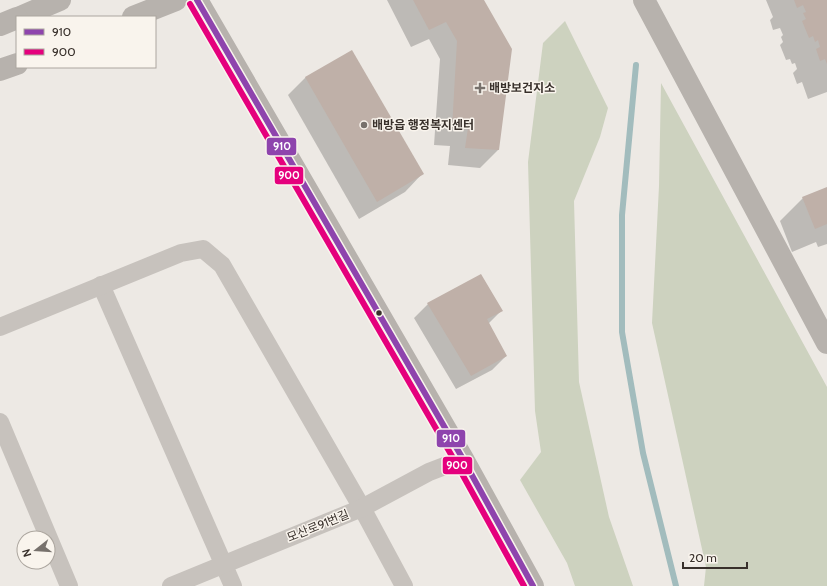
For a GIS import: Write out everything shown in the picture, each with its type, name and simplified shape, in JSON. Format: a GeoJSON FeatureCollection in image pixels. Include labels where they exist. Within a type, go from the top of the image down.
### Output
{"type":"FeatureCollection","features":[{"type":"Feature","properties":{"kind":"street"},"geometry":{"type":"LineString","coordinates":[[22,16],[60,0]]}},
{"type":"Feature","properties":{"kind":"street"},"geometry":{"type":"LineString","coordinates":[[136,16],[176,0]]}},
{"type":"Feature","properties":{"kind":"street"},"geometry":{"type":"LineString","coordinates":[[197,0],[463,459],[533,586]]}},
{"type":"Feature","properties":{"kind":"street"},"geometry":{"type":"LineString","coordinates":[[644,0],[827,343]]}},
{"type":"Feature","properties":{"kind":"street"},"geometry":{"type":"LineString","coordinates":[[0,25],[16,18]]}},
{"type":"Feature","properties":{"kind":"street"},"geometry":{"type":"LineString","coordinates":[[0,70],[16,64]]}},
{"type":"Feature","properties":{"kind":"street"},"geometry":{"type":"LineString","coordinates":[[0,327],[181,253],[203,249],[222,266],[362,508],[404,586]]}},
{"type":"Feature","properties":{"kind":"street"},"geometry":{"type":"LineString","coordinates":[[101,285],[232,586]]}},
{"type":"Feature","properties":{"kind":"street"},"geometry":{"type":"LineString","coordinates":[[0,422],[69,586]]}},
{"type":"Feature","properties":{"kind":"street","name":"모산로91번길"},"geometry":{"type":"LineString","coordinates":[[171,586],[362,508],[429,472],[463,459]]}},
{"type":"Feature","properties":{"kind":"green space"},"geometry":{"type":"Polygon","coordinates":[[[565,21],[608,108],[600,137],[574,201],[579,382],[609,517],[633,586],[575,586],[567,563],[520,480],[541,452],[535,411],[528,162],[543,43],[565,21]]]}},
{"type":"Feature","properties":{"kind":"green space"},"geometry":{"type":"Polygon","coordinates":[[[661,83],[827,387],[827,586],[704,586],[706,567],[652,323],[659,186],[661,83]]]}},
{"type":"Feature","properties":{"kind":"building","name":"배방보건지소"},"geometry":{"type":"Polygon","coordinates":[[[413,0],[484,0],[512,49],[499,150],[465,148],[468,128],[452,128],[457,41],[446,22],[429,30],[413,0]]]}},
{"type":"Feature","properties":{"kind":"building"},"geometry":{"type":"Polygon","coordinates":[[[794,0],[827,0],[827,64],[825,59],[820,61],[816,49],[820,47],[818,40],[815,42],[813,36],[809,38],[802,21],[806,19],[803,13],[806,12],[803,5],[797,8],[794,0]]]}},
{"type":"Feature","properties":{"kind":"building","name":"배방읍 행정복지센터"},"geometry":{"type":"Polygon","coordinates":[[[352,50],[424,174],[377,202],[305,77],[352,50]]]}},
{"type":"Feature","properties":{"kind":"building"},"geometry":{"type":"Polygon","coordinates":[[[827,187],[827,224],[815,229],[802,197],[827,187]]]}},
{"type":"Feature","properties":{"kind":"building"},"geometry":{"type":"Polygon","coordinates":[[[481,274],[503,311],[487,319],[507,356],[471,376],[427,303],[481,274]]]}},
{"type":"Feature","properties":{"kind":"waterway"},"geometry":{"type":"LineString","coordinates":[[636,65],[622,215],[622,332],[643,453],[676,586]]}},
{"type":"Feature","properties":{"kind":"transit line","name":"910"},"geometry":{"type":"LineString","coordinates":[[197,0],[463,459],[533,586]]}},
{"type":"Feature","properties":{"kind":"transit line","name":"900"},"geometry":{"type":"LineString","coordinates":[[190,4],[456,463],[524,586]]}},
{"type":"Feature","properties":{"kind":"place","name":"배방보건지소"},"geometry":{"type":"Point","coordinates":[480,88]}},
{"type":"Feature","properties":{"kind":"place","name":"배방읍 행정복지센터"},"geometry":{"type":"Point","coordinates":[364,125]}}]}
